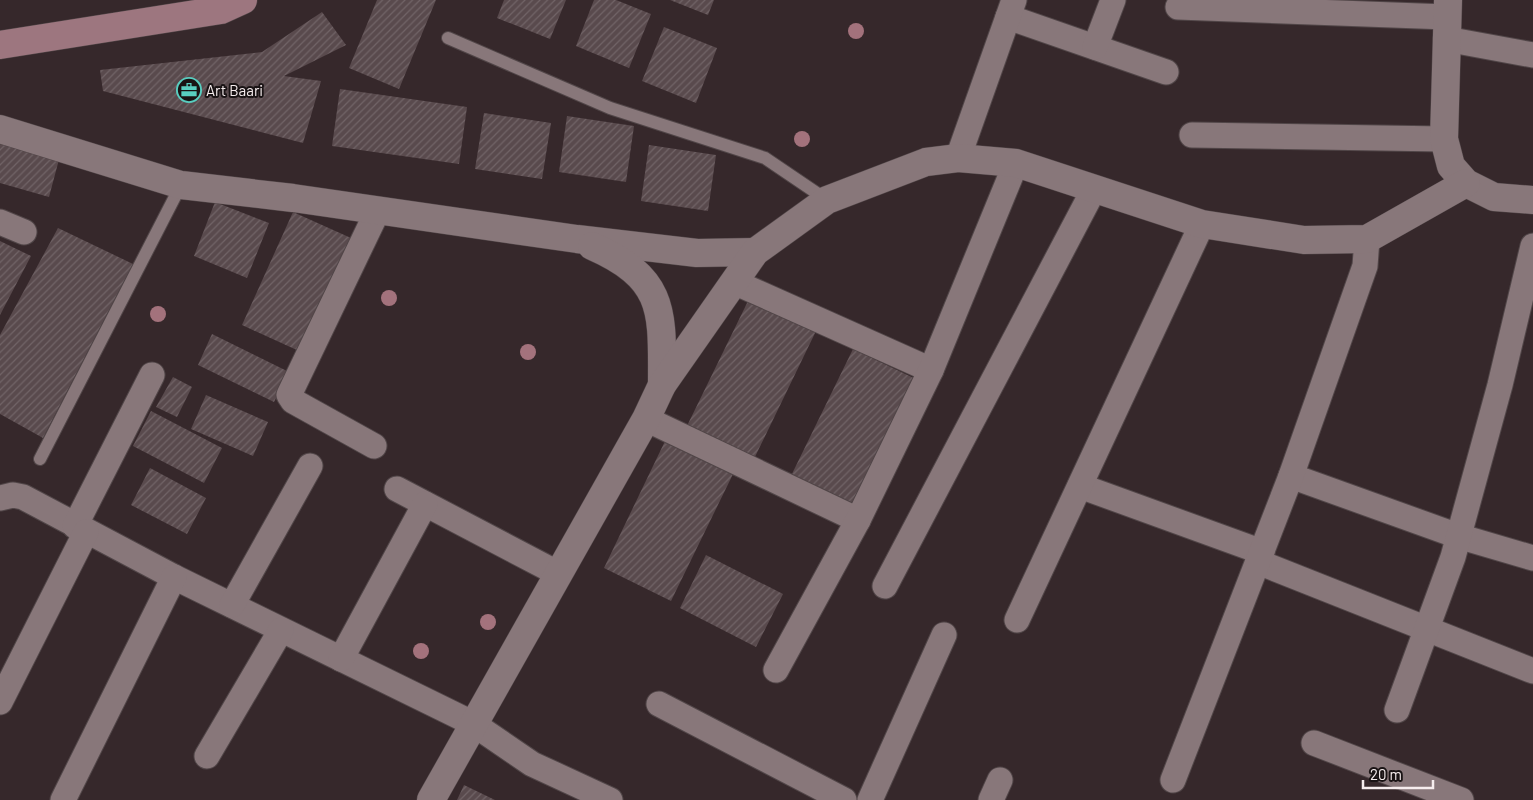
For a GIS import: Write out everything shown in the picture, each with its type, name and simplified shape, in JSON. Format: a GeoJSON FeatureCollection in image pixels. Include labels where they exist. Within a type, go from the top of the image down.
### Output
{"type":"FeatureCollection","features":[{"type":"Feature","properties":{"kind":"main road"},"geometry":{"type":"LineString","coordinates":[[0,45],[221,10],[243,0]]}},
{"type":"Feature","properties":{"kind":"street"},"geometry":{"type":"LineString","coordinates":[[1095,47],[1113,0]]}},
{"type":"Feature","properties":{"kind":"street"},"geometry":{"type":"LineString","coordinates":[[1178,7],[1447,19],[1533,55]]}},
{"type":"Feature","properties":{"kind":"street"},"geometry":{"type":"LineString","coordinates":[[958,158],[1011,9],[1095,47],[1166,72]]}},
{"type":"Feature","properties":{"kind":"street"},"geometry":{"type":"LineString","coordinates":[[1447,19],[1444,138],[1451,166],[1466,183],[1494,197],[1533,200]]}},
{"type":"Feature","properties":{"kind":"street"},"geometry":{"type":"LineString","coordinates":[[0,129],[181,185],[378,210],[577,239],[697,253],[755,252]]}},
{"type":"Feature","properties":{"kind":"street"},"geometry":{"type":"LineString","coordinates":[[1192,135],[1444,138]]}},
{"type":"Feature","properties":{"kind":"street"},"geometry":{"type":"LineString","coordinates":[[431,800],[557,572],[646,419],[662,385],[755,252],[827,200],[926,162],[958,158],[1016,163],[1202,224],[1304,240],[1367,239],[1466,183]]}},
{"type":"Feature","properties":{"kind":"street"},"geometry":{"type":"LineString","coordinates":[[776,670],[858,520],[931,370],[1016,163]]}},
{"type":"Feature","properties":{"kind":"street"},"geometry":{"type":"LineString","coordinates":[[885,586],[1094,189]]}},
{"type":"Feature","properties":{"kind":"street"},"geometry":{"type":"LineString","coordinates":[[374,446],[293,401],[289,396],[378,210]]}},
{"type":"Feature","properties":{"kind":"street"},"geometry":{"type":"LineString","coordinates":[[0,222],[24,232]]}},
{"type":"Feature","properties":{"kind":"street"},"geometry":{"type":"LineString","coordinates":[[1017,620],[1202,224]]}},
{"type":"Feature","properties":{"kind":"street"},"geometry":{"type":"LineString","coordinates":[[577,239],[607,252],[632,269],[651,289],[660,308],[662,385]]}},
{"type":"Feature","properties":{"kind":"street"},"geometry":{"type":"LineString","coordinates":[[1173,780],[1291,476],[1365,266],[1367,239]]}},
{"type":"Feature","properties":{"kind":"street"},"geometry":{"type":"LineString","coordinates":[[1397,710],[1427,630],[1458,536],[1500,386],[1533,246]]}},
{"type":"Feature","properties":{"kind":"street"},"geometry":{"type":"LineString","coordinates":[[734,282],[931,370]]}},
{"type":"Feature","properties":{"kind":"street"},"geometry":{"type":"LineString","coordinates":[[0,702],[152,375]]}},
{"type":"Feature","properties":{"kind":"street"},"geometry":{"type":"LineString","coordinates":[[646,419],[858,520]]}},
{"type":"Feature","properties":{"kind":"street"},"geometry":{"type":"LineString","coordinates":[[232,605],[310,466]]}},
{"type":"Feature","properties":{"kind":"street"},"geometry":{"type":"LineString","coordinates":[[1291,476],[1458,536],[1533,558]]}},
{"type":"Feature","properties":{"kind":"street"},"geometry":{"type":"LineString","coordinates":[[1080,486],[1260,557],[1427,630],[1533,671]]}},
{"type":"Feature","properties":{"kind":"street"},"geometry":{"type":"LineString","coordinates":[[398,489],[557,572]]}},
{"type":"Feature","properties":{"kind":"street"},"geometry":{"type":"LineString","coordinates":[[0,498],[13,495],[23,497],[80,529],[174,577],[472,723],[532,764],[610,800]]}},
{"type":"Feature","properties":{"kind":"street"},"geometry":{"type":"LineString","coordinates":[[341,659],[425,504]]}},
{"type":"Feature","properties":{"kind":"street"},"geometry":{"type":"LineString","coordinates":[[63,800],[174,577]]}},
{"type":"Feature","properties":{"kind":"street"},"geometry":{"type":"LineString","coordinates":[[207,756],[281,630]]}},
{"type":"Feature","properties":{"kind":"street"},"geometry":{"type":"LineString","coordinates":[[870,800],[944,635]]}},
{"type":"Feature","properties":{"kind":"street"},"geometry":{"type":"LineString","coordinates":[[659,704],[844,800]]}},
{"type":"Feature","properties":{"kind":"street"},"geometry":{"type":"LineString","coordinates":[[1314,743],[1461,800]]}},
{"type":"Feature","properties":{"kind":"lane"},"geometry":{"type":"LineString","coordinates":[[448,38],[610,108],[765,158],[827,200]]}},
{"type":"Feature","properties":{"kind":"lane"},"geometry":{"type":"LineString","coordinates":[[40,458],[181,185]]}},
{"type":"Feature","properties":{"kind":"building"},"geometry":{"type":"Polygon","coordinates":[[[377,0],[436,0],[399,89],[349,68],[377,0]]]}},
{"type":"Feature","properties":{"kind":"building"},"geometry":{"type":"Polygon","coordinates":[[[504,0],[566,0],[550,39],[497,18],[504,0]]]}},
{"type":"Feature","properties":{"kind":"building"},"geometry":{"type":"Polygon","coordinates":[[[594,0],[616,0],[651,14],[629,68],[576,46],[594,0]]]}},
{"type":"Feature","properties":{"kind":"building"},"geometry":{"type":"Polygon","coordinates":[[[670,0],[714,0],[708,15],[670,0]]]}},
{"type":"Feature","properties":{"kind":"building"},"geometry":{"type":"Polygon","coordinates":[[[322,12],[346,45],[284,76],[321,81],[303,143],[103,91],[100,70],[262,52],[322,12]]]}},
{"type":"Feature","properties":{"kind":"building"},"geometry":{"type":"Polygon","coordinates":[[[664,27],[717,48],[696,103],[642,81],[664,27]]]}},
{"type":"Feature","properties":{"kind":"building"},"geometry":{"type":"Polygon","coordinates":[[[340,89],[467,107],[459,164],[332,146],[340,89]]]}},
{"type":"Feature","properties":{"kind":"building"},"geometry":{"type":"Polygon","coordinates":[[[484,113],[551,123],[542,179],[475,169],[484,113]]]}},
{"type":"Feature","properties":{"kind":"building"},"geometry":{"type":"Polygon","coordinates":[[[567,116],[634,126],[626,182],[559,172],[567,116]]]}},
{"type":"Feature","properties":{"kind":"building"},"geometry":{"type":"Polygon","coordinates":[[[0,134],[61,152],[49,197],[0,183],[0,134]]]}},
{"type":"Feature","properties":{"kind":"building"},"geometry":{"type":"Polygon","coordinates":[[[649,145],[716,155],[708,211],[641,201],[649,145]]]}},
{"type":"Feature","properties":{"kind":"building"},"geometry":{"type":"Polygon","coordinates":[[[215,202],[269,223],[247,278],[194,256],[215,202]]]}},
{"type":"Feature","properties":{"kind":"building"},"geometry":{"type":"Polygon","coordinates":[[[293,212],[351,238],[299,351],[242,325],[293,212]]]}},
{"type":"Feature","properties":{"kind":"building"},"geometry":{"type":"Polygon","coordinates":[[[58,228],[133,264],[43,438],[0,414],[0,335],[58,228]]]}},
{"type":"Feature","properties":{"kind":"building"},"geometry":{"type":"Polygon","coordinates":[[[0,241],[31,256],[0,315],[0,241]]]}},
{"type":"Feature","properties":{"kind":"building"},"geometry":{"type":"Polygon","coordinates":[[[749,299],[816,331],[752,463],[685,430],[749,299]]]}},
{"type":"Feature","properties":{"kind":"building"},"geometry":{"type":"Polygon","coordinates":[[[212,334],[289,372],[274,402],[198,365],[212,334]]]}},
{"type":"Feature","properties":{"kind":"building"},"geometry":{"type":"Polygon","coordinates":[[[853,349],[920,381],[857,513],[789,480],[853,349]]]}},
{"type":"Feature","properties":{"kind":"building"},"geometry":{"type":"Polygon","coordinates":[[[173,377],[192,387],[177,417],[156,407],[173,377]]]}},
{"type":"Feature","properties":{"kind":"building"},"geometry":{"type":"Polygon","coordinates":[[[206,395],[268,422],[253,456],[191,429],[206,395]]]}},
{"type":"Feature","properties":{"kind":"building"},"geometry":{"type":"Polygon","coordinates":[[[151,411],[222,448],[204,483],[133,446],[151,411]]]}},
{"type":"Feature","properties":{"kind":"building"},"geometry":{"type":"Polygon","coordinates":[[[667,437],[735,470],[671,601],[604,568],[667,437]]]}},
{"type":"Feature","properties":{"kind":"building"},"geometry":{"type":"Polygon","coordinates":[[[150,468],[206,498],[187,534],[131,505],[150,468]]]}},
{"type":"Feature","properties":{"kind":"building"},"geometry":{"type":"Polygon","coordinates":[[[706,555],[783,594],[756,647],[680,608],[706,555]]]}},
{"type":"Feature","properties":{"kind":"building"},"geometry":{"type":"Polygon","coordinates":[[[464,785],[495,800],[457,800],[464,785]]]}},
{"type":"Feature","properties":{"kind":"place","name":"Art Baari"},"geometry":{"type":"Point","coordinates":[189,90]}}]}
